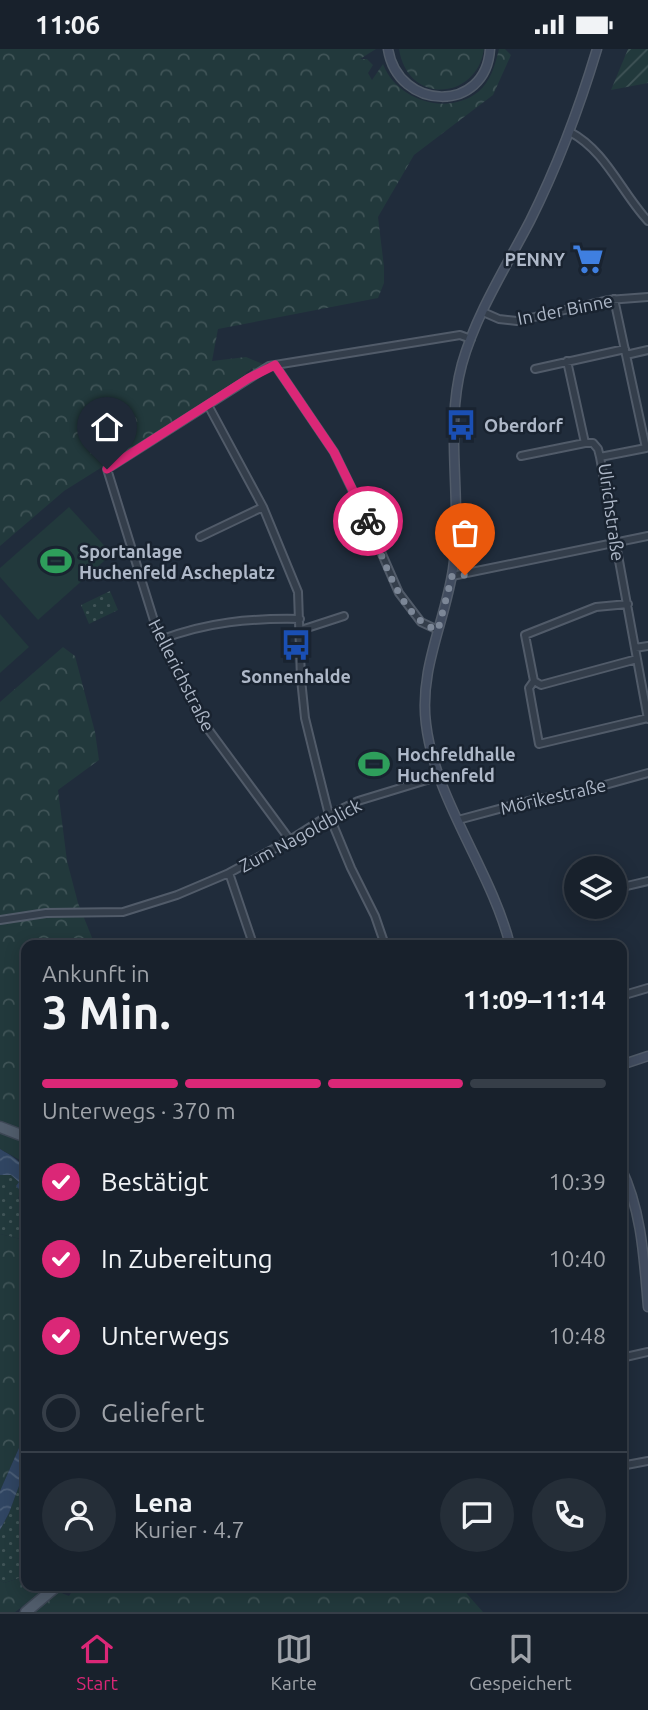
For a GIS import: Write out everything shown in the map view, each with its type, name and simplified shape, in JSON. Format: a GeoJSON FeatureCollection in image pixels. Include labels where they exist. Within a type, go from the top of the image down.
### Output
{"type":"FeatureCollection","features":[{"type":"Feature","properties":{"kind":"main road"},"geometry":{"type":"LineString","coordinates":[[388,49],[394,67],[405,83],[419,92],[442,97],[467,90],[476,83],[485,74],[490,49]]}},
{"type":"Feature","properties":{"kind":"main road"},"geometry":{"type":"LineString","coordinates":[[508,940],[493,894],[457,820],[440,776],[429,743],[424,693],[431,649],[452,576],[457,543],[455,400],[463,360],[483,312],[564,149],[597,49]]}},
{"type":"Feature","properties":{"kind":"main road"},"geometry":{"type":"LineString","coordinates":[[627,1063],[648,1056]]}},
{"type":"Feature","properties":{"kind":"main road"},"geometry":{"type":"LineString","coordinates":[[0,1126],[21,1135]]}},
{"type":"Feature","properties":{"kind":"main road"},"geometry":{"type":"LineString","coordinates":[[627,1180],[645,1244],[648,1307]]}},
{"type":"Feature","properties":{"kind":"main road"},"geometry":{"type":"LineString","coordinates":[[26,1612],[51,1591]]}},
{"type":"Feature","properties":{"kind":"street"},"geometry":{"type":"LineString","coordinates":[[570,132],[598,152],[632,204],[648,222]]}},
{"type":"Feature","properties":{"kind":"street","name":"In der Binne"},"geometry":{"type":"LineString","coordinates":[[483,312],[499,319],[517,321],[614,299],[648,297]]}},
{"type":"Feature","properties":{"kind":"street","name":"Ulrichstraße"},"geometry":{"type":"LineString","coordinates":[[614,299],[647,451],[600,457],[648,719]]}},
{"type":"Feature","properties":{"kind":"street","name":"Hellerichstraße"},"geometry":{"type":"LineString","coordinates":[[290,840],[208,729],[160,641],[107,469],[259,372],[275,365],[460,335],[471,339]]}},
{"type":"Feature","properties":{"kind":"street"},"geometry":{"type":"LineString","coordinates":[[535,369],[567,361],[648,350]]}},
{"type":"Feature","properties":{"kind":"street"},"geometry":{"type":"LineString","coordinates":[[567,361],[585,443]]}},
{"type":"Feature","properties":{"kind":"street"},"geometry":{"type":"LineString","coordinates":[[275,365],[334,452],[399,593],[421,622],[438,630]]}},
{"type":"Feature","properties":{"kind":"street"},"geometry":{"type":"LineString","coordinates":[[208,405],[263,507],[298,592],[305,717],[330,814],[384,940]]}},
{"type":"Feature","properties":{"kind":"street"},"geometry":{"type":"LineString","coordinates":[[521,456],[593,443],[600,457]]}},
{"type":"Feature","properties":{"kind":"street"},"geometry":{"type":"LineString","coordinates":[[201,537],[263,507]]}},
{"type":"Feature","properties":{"kind":"street"},"geometry":{"type":"LineString","coordinates":[[452,576],[648,536]]}},
{"type":"Feature","properties":{"kind":"street"},"geometry":{"type":"LineString","coordinates":[[628,604],[596,607],[525,635],[534,681],[529,688],[538,744],[648,719]]}},
{"type":"Feature","properties":{"kind":"street"},"geometry":{"type":"LineString","coordinates":[[301,630],[344,616]]}},
{"type":"Feature","properties":{"kind":"street"},"geometry":{"type":"LineString","coordinates":[[160,641],[186,630],[219,623],[300,619]]}},
{"type":"Feature","properties":{"kind":"street"},"geometry":{"type":"LineString","coordinates":[[635,649],[648,646]]}},
{"type":"Feature","properties":{"kind":"street"},"geometry":{"type":"LineString","coordinates":[[534,681],[541,685],[637,659]]}},
{"type":"Feature","properties":{"kind":"street","name":"Mörikestraße"},"geometry":{"type":"LineString","coordinates":[[457,820],[536,799],[569,795],[648,773]]}},
{"type":"Feature","properties":{"kind":"street","name":"Zum Nagoldblick"},"geometry":{"type":"LineString","coordinates":[[253,940],[229,873],[290,840],[330,814],[358,801],[440,776]]}},
{"type":"Feature","properties":{"kind":"street"},"geometry":{"type":"LineString","coordinates":[[0,920],[46,913],[123,912],[177,895],[229,873]]}},
{"type":"Feature","properties":{"kind":"street"},"geometry":{"type":"LineString","coordinates":[[627,886],[648,881]]}},
{"type":"Feature","properties":{"kind":"street"},"geometry":{"type":"LineString","coordinates":[[627,994],[648,988]]}},
{"type":"Feature","properties":{"kind":"street"},"geometry":{"type":"LineString","coordinates":[[627,1356],[648,1352]]}},
{"type":"Feature","properties":{"kind":"street"},"geometry":{"type":"LineString","coordinates":[[627,1465],[648,1461]]}},
{"type":"Feature","properties":{"kind":"green space"},"geometry":{"type":"Polygon","coordinates":[[[0,49],[376,49],[360,59],[367,59],[373,65],[368,73],[372,80],[383,64],[399,87],[410,95],[437,103],[451,103],[478,92],[489,78],[499,49],[505,49],[511,55],[493,95],[414,155],[378,217],[384,283],[378,298],[218,329],[212,361],[246,357],[265,365],[254,371],[252,368],[246,373],[247,376],[64,491],[0,546],[0,49]]]}},
{"type":"Feature","properties":{"kind":"green space"},"geometry":{"type":"Polygon","coordinates":[[[399,49],[484,49],[479,66],[469,79],[442,89],[428,87],[415,80],[405,67],[399,49]]]}},
{"type":"Feature","properties":{"kind":"green space"},"geometry":{"type":"Polygon","coordinates":[[[628,49],[648,49],[648,83],[611,90],[628,49]]]}},
{"type":"Feature","properties":{"kind":"green space","name":"Sportanlage Huchenfeld Ascheplatz"},"geometry":{"type":"Polygon","coordinates":[[[69,507],[112,554],[38,620],[0,577],[0,568],[69,507]]]}},
{"type":"Feature","properties":{"kind":"green space"},"geometry":{"type":"Polygon","coordinates":[[[110,591],[118,610],[89,624],[81,605],[110,591]]]}},
{"type":"Feature","properties":{"kind":"green space"},"geometry":{"type":"Polygon","coordinates":[[[0,614],[29,647],[0,673],[0,614]]]}},
{"type":"Feature","properties":{"kind":"green space"},"geometry":{"type":"Polygon","coordinates":[[[63,647],[75,656],[95,732],[99,760],[58,790],[67,861],[78,903],[93,940],[21,940],[21,1131],[0,1123],[0,702],[63,647]]]}},
{"type":"Feature","properties":{"kind":"green space"},"geometry":{"type":"Polygon","coordinates":[[[0,1132],[21,1141],[21,1162],[20,1160],[0,1149],[0,1132]]]}},
{"type":"Feature","properties":{"kind":"green space"},"geometry":{"type":"Polygon","coordinates":[[[0,1175],[11,1175],[19,1182],[16,1186],[21,1191],[18,1198],[21,1201],[21,1238],[0,1234],[0,1175]]]}},
{"type":"Feature","properties":{"kind":"green space"},"geometry":{"type":"Polygon","coordinates":[[[0,1234],[21,1238],[21,1443],[0,1491],[0,1234]]]}},
{"type":"Feature","properties":{"kind":"green space"},"geometry":{"type":"Polygon","coordinates":[[[21,1481],[21,1578],[4,1583],[0,1580],[0,1530],[21,1481]]]}},
{"type":"Feature","properties":{"kind":"green space"},"geometry":{"type":"Polygon","coordinates":[[[21,1578],[21,1591],[44,1591],[15,1612],[0,1612],[0,1580],[4,1583],[21,1578]]]}},
{"type":"Feature","properties":{"kind":"green space"},"geometry":{"type":"Polygon","coordinates":[[[72,1591],[464,1591],[483,1612],[35,1612],[59,1592],[69,1596],[72,1591]]]}},
{"type":"Feature","properties":{"kind":"water"},"geometry":{"type":"Polygon","coordinates":[[[0,1149],[21,1164],[21,1191],[16,1186],[19,1182],[11,1175],[0,1175],[0,1149]]]}},
{"type":"Feature","properties":{"kind":"water"},"geometry":{"type":"Polygon","coordinates":[[[21,1443],[21,1481],[0,1530],[0,1491],[21,1443]]]}},
{"type":"Feature","properties":{"kind":"way so far"},"geometry":{"type":"LineString","coordinates":[[368,521],[399,593],[421,622],[438,630],[452,576],[465,575]]}},
{"type":"Feature","properties":{"kind":"place","name":"PENNY"},"geometry":{"type":"Point","coordinates":[588,259]}},
{"type":"Feature","properties":{"kind":"place","name":"Oberdorf"},"geometry":{"type":"Point","coordinates":[461,425]}},
{"type":"Feature","properties":{"kind":"place","name":"Sportanlage Huchenfeld Ascheplatz"},"geometry":{"type":"Point","coordinates":[56,561]}},
{"type":"Feature","properties":{"kind":"place","name":"Sonnenhalde"},"geometry":{"type":"Point","coordinates":[296,645]}},
{"type":"Feature","properties":{"kind":"place","name":"Hochfeldhalle Huchenfeld"},"geometry":{"type":"Point","coordinates":[374,764]}},
{"type":"Feature","properties":{"kind":"route"},"geometry":{"type":"LineString","coordinates":[[107,469],[249,378],[275,365],[334,452],[368,521]]}}]}
